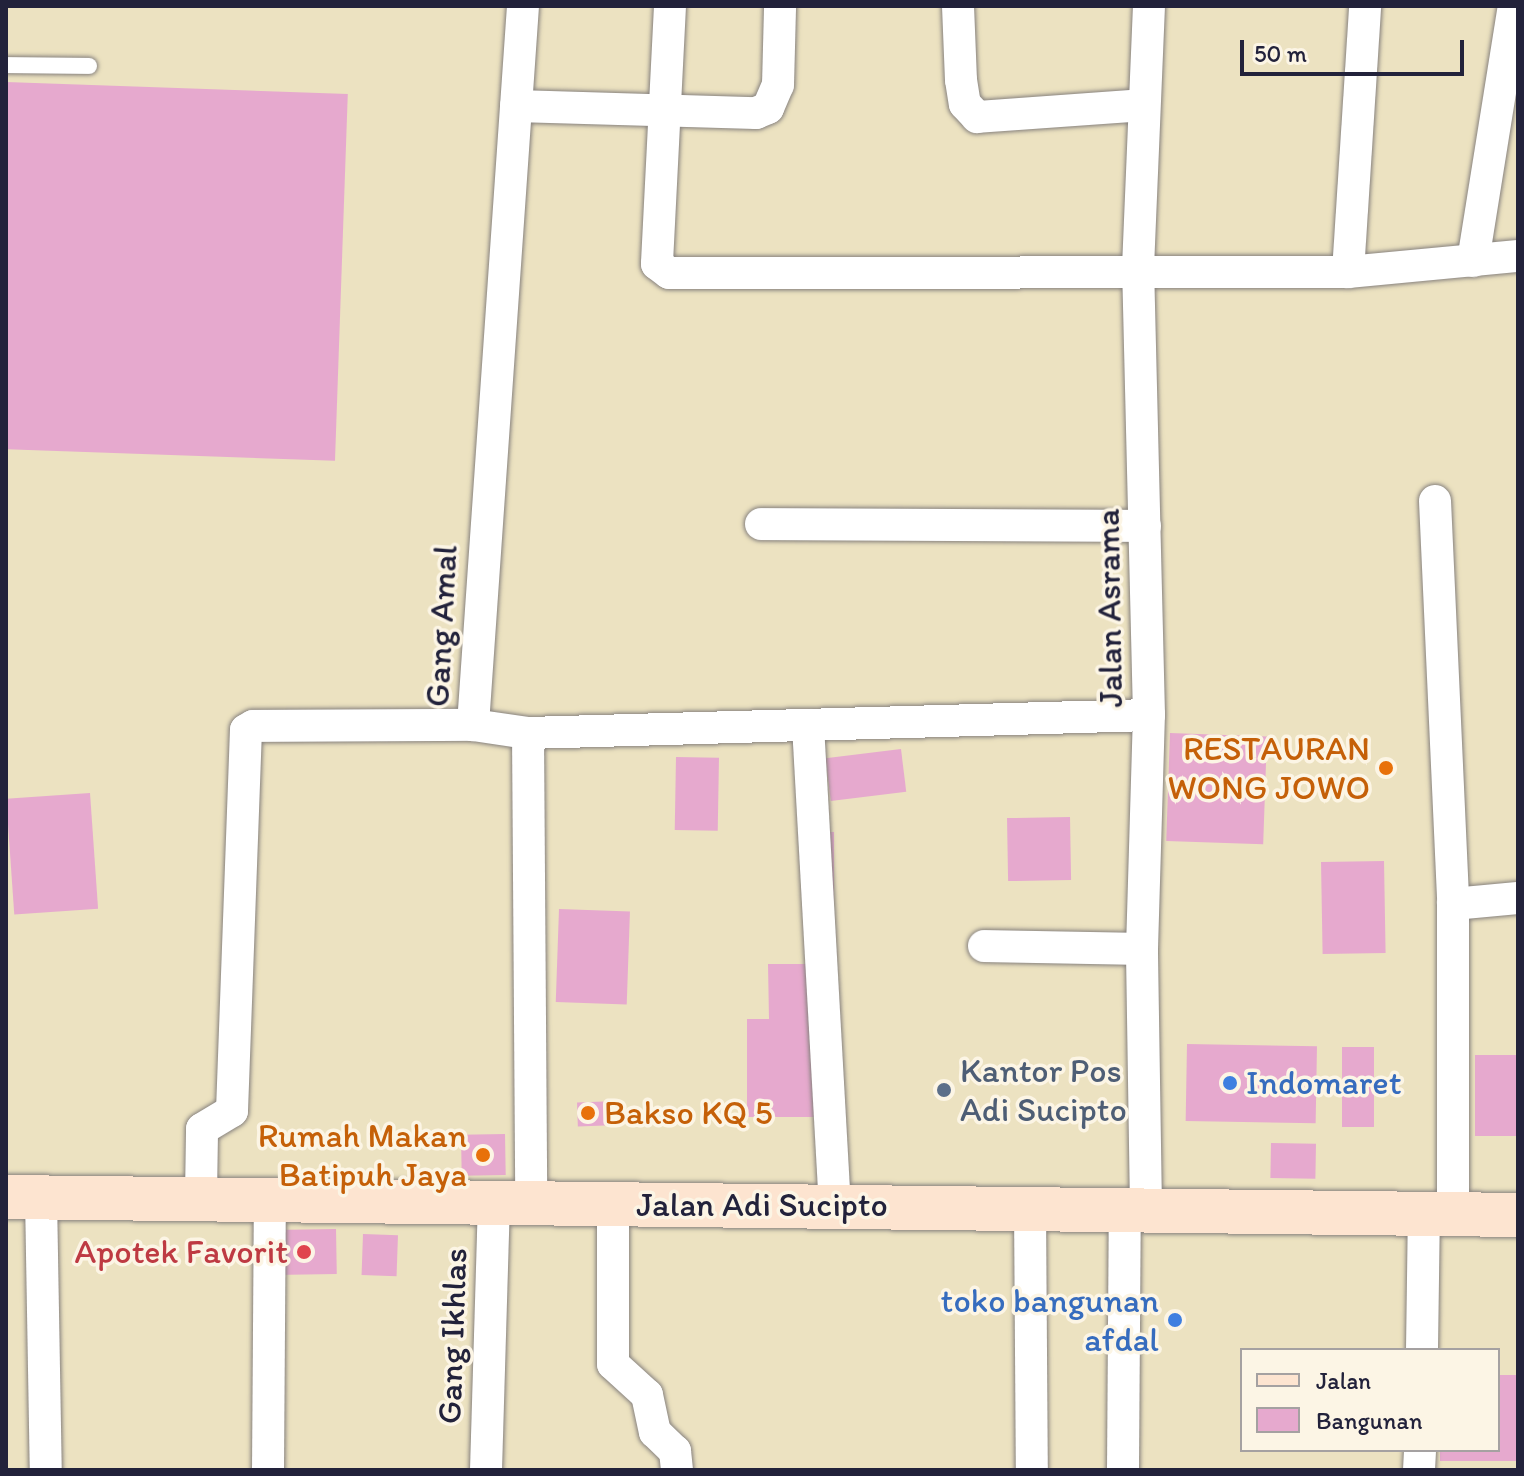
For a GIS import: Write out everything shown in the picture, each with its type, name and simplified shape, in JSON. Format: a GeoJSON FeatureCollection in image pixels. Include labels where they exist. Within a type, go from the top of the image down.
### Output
{"type":"FeatureCollection","features":[{"type":"Feature","properties":{"kind":"main road","name":"Jalan Adi Sucipto"},"geometry":{"type":"LineString","coordinates":[[24,1197],[201,1196],[512,1205],[835,1203],[1518,1215]]}},
{"type":"Feature","properties":{"kind":"street","name":"Gang Amal"},"geometry":{"type":"LineString","coordinates":[[523,6],[473,725],[528,733],[1149,715]]}},
{"type":"Feature","properties":{"kind":"street"},"geometry":{"type":"LineString","coordinates":[[670,6],[662,109],[657,264],[669,273],[1138,268],[1348,272],[1518,256]]}},
{"type":"Feature","properties":{"kind":"street"},"geometry":{"type":"LineString","coordinates":[[516,106],[756,113],[768,108],[778,85],[780,6]]}},
{"type":"Feature","properties":{"kind":"street"},"geometry":{"type":"LineString","coordinates":[[958,6],[965,104],[977,117],[1143,105]]}},
{"type":"Feature","properties":{"kind":"street","name":"Jalan Asrama"},"geometry":{"type":"LineString","coordinates":[[1123,1470],[1136,1208],[1149,715],[1138,268],[1149,6]]}},
{"type":"Feature","properties":{"kind":"street"},"geometry":{"type":"LineString","coordinates":[[1348,272],[1365,6]]}},
{"type":"Feature","properties":{"kind":"street"},"geometry":{"type":"LineString","coordinates":[[1473,261],[1514,6]]}},
{"type":"Feature","properties":{"kind":"street"},"geometry":{"type":"LineString","coordinates":[[1422,1348],[1439,1214],[1453,904],[1435,501]]}},
{"type":"Feature","properties":{"kind":"street"},"geometry":{"type":"LineString","coordinates":[[761,524],[1145,526]]}},
{"type":"Feature","properties":{"kind":"street"},"geometry":{"type":"LineString","coordinates":[[201,1196],[202,1129],[232,1111],[246,730],[253,726],[473,725]]}},
{"type":"Feature","properties":{"kind":"street"},"geometry":{"type":"LineString","coordinates":[[808,725],[835,1203]]}},
{"type":"Feature","properties":{"kind":"street"},"geometry":{"type":"LineString","coordinates":[[512,1205],[528,733]]}},
{"type":"Feature","properties":{"kind":"street"},"geometry":{"type":"LineString","coordinates":[[1453,904],[1518,898]]}},
{"type":"Feature","properties":{"kind":"street"},"geometry":{"type":"LineString","coordinates":[[984,946],[1142,949]]}},
{"type":"Feature","properties":{"kind":"street"},"geometry":{"type":"LineString","coordinates":[[24,1197],[46,1470]]}},
{"type":"Feature","properties":{"kind":"street"},"geometry":{"type":"LineString","coordinates":[[268,1470],[270,1200]]}},
{"type":"Feature","properties":{"kind":"street","name":"Gang Ikhlas"},"geometry":{"type":"LineString","coordinates":[[486,1470],[512,1205]]}},
{"type":"Feature","properties":{"kind":"street"},"geometry":{"type":"LineString","coordinates":[[613,1205],[613,1364],[647,1395],[655,1432],[675,1451],[677,1470]]}},
{"type":"Feature","properties":{"kind":"street"},"geometry":{"type":"LineString","coordinates":[[1030,1207],[1032,1470]]}},
{"type":"Feature","properties":{"kind":"lane"},"geometry":{"type":"LineString","coordinates":[[6,65],[89,66]]}},
{"type":"Feature","properties":{"kind":"building"},"geometry":{"type":"Polygon","coordinates":[[[6,82],[348,94],[335,461],[6,449],[6,82]]]}},
{"type":"Feature","properties":{"kind":"building"},"geometry":{"type":"Polygon","coordinates":[[[1170,733],[1267,736],[1263,844],[1166,841],[1170,733]]]}},
{"type":"Feature","properties":{"kind":"building"},"geometry":{"type":"Polygon","coordinates":[[[901,749],[906,792],[831,801],[826,758],[901,749]]]}},
{"type":"Feature","properties":{"kind":"building"},"geometry":{"type":"Polygon","coordinates":[[[676,757],[719,758],[718,831],[675,830],[676,757]]]}},
{"type":"Feature","properties":{"kind":"building"},"geometry":{"type":"Polygon","coordinates":[[[90,793],[98,909],[14,915],[6,799],[90,793]]]}},
{"type":"Feature","properties":{"kind":"building"},"geometry":{"type":"Polygon","coordinates":[[[1070,817],[1071,880],[1008,881],[1007,818],[1070,817]]]}},
{"type":"Feature","properties":{"kind":"building"},"geometry":{"type":"Polygon","coordinates":[[[826,832],[834,832],[834,902],[826,902],[826,832]]]}},
{"type":"Feature","properties":{"kind":"building"},"geometry":{"type":"Polygon","coordinates":[[[1384,861],[1386,953],[1323,954],[1321,862],[1384,861]]]}},
{"type":"Feature","properties":{"kind":"building"},"geometry":{"type":"Polygon","coordinates":[[[559,909],[630,911],[627,1004],[556,1002],[559,909]]]}},
{"type":"Feature","properties":{"kind":"building"},"geometry":{"type":"Polygon","coordinates":[[[768,964],[819,964],[820,1117],[747,1117],[747,1019],[769,1019],[768,964]]]}},
{"type":"Feature","properties":{"kind":"building","name":"Indomaret"},"geometry":{"type":"Polygon","coordinates":[[[1187,1044],[1317,1046],[1316,1123],[1186,1121],[1187,1044]]]}},
{"type":"Feature","properties":{"kind":"building"},"geometry":{"type":"Polygon","coordinates":[[[1342,1047],[1374,1047],[1374,1127],[1342,1127],[1342,1047]]]}},
{"type":"Feature","properties":{"kind":"building"},"geometry":{"type":"Polygon","coordinates":[[[1475,1055],[1518,1055],[1518,1136],[1475,1136],[1475,1055]]]}},
{"type":"Feature","properties":{"kind":"building"},"geometry":{"type":"Polygon","coordinates":[[[617,1101],[618,1125],[578,1126],[577,1102],[617,1101]]]}},
{"type":"Feature","properties":{"kind":"building","name":"Rumah Makan Batipuh Jaya"},"geometry":{"type":"Polygon","coordinates":[[[505,1134],[506,1175],[462,1176],[461,1135],[505,1134]]]}},
{"type":"Feature","properties":{"kind":"building"},"geometry":{"type":"Polygon","coordinates":[[[1271,1143],[1316,1144],[1315,1179],[1270,1178],[1271,1143]]]}},
{"type":"Feature","properties":{"kind":"building"},"geometry":{"type":"Polygon","coordinates":[[[336,1229],[337,1274],[274,1275],[273,1230],[336,1229]]]}},
{"type":"Feature","properties":{"kind":"building"},"geometry":{"type":"Polygon","coordinates":[[[363,1234],[398,1235],[397,1276],[362,1275],[363,1234]]]}},
{"type":"Feature","properties":{"kind":"building"},"geometry":{"type":"Polygon","coordinates":[[[1500,1375],[1518,1375],[1518,1461],[1440,1461],[1440,1452],[1500,1452],[1500,1375]]]}},
{"type":"Feature","properties":{"kind":"place","name":"RESTAURAN WONG JOWO"},"geometry":{"type":"Point","coordinates":[1386,768]}},
{"type":"Feature","properties":{"kind":"place","name":"Indomaret"},"geometry":{"type":"Point","coordinates":[1230,1083]}},
{"type":"Feature","properties":{"kind":"place","name":"Kantor Pos Adi Sucipto"},"geometry":{"type":"Point","coordinates":[944,1090]}},
{"type":"Feature","properties":{"kind":"place","name":"Bakso KQ 5"},"geometry":{"type":"Point","coordinates":[588,1113]}},
{"type":"Feature","properties":{"kind":"place","name":"Rumah Makan Batipuh Jaya"},"geometry":{"type":"Point","coordinates":[483,1155]}},
{"type":"Feature","properties":{"kind":"place","name":"Apotek Favorit"},"geometry":{"type":"Point","coordinates":[304,1252]}},
{"type":"Feature","properties":{"kind":"place","name":"toko bangunan afdal"},"geometry":{"type":"Point","coordinates":[1175,1320]}}]}
